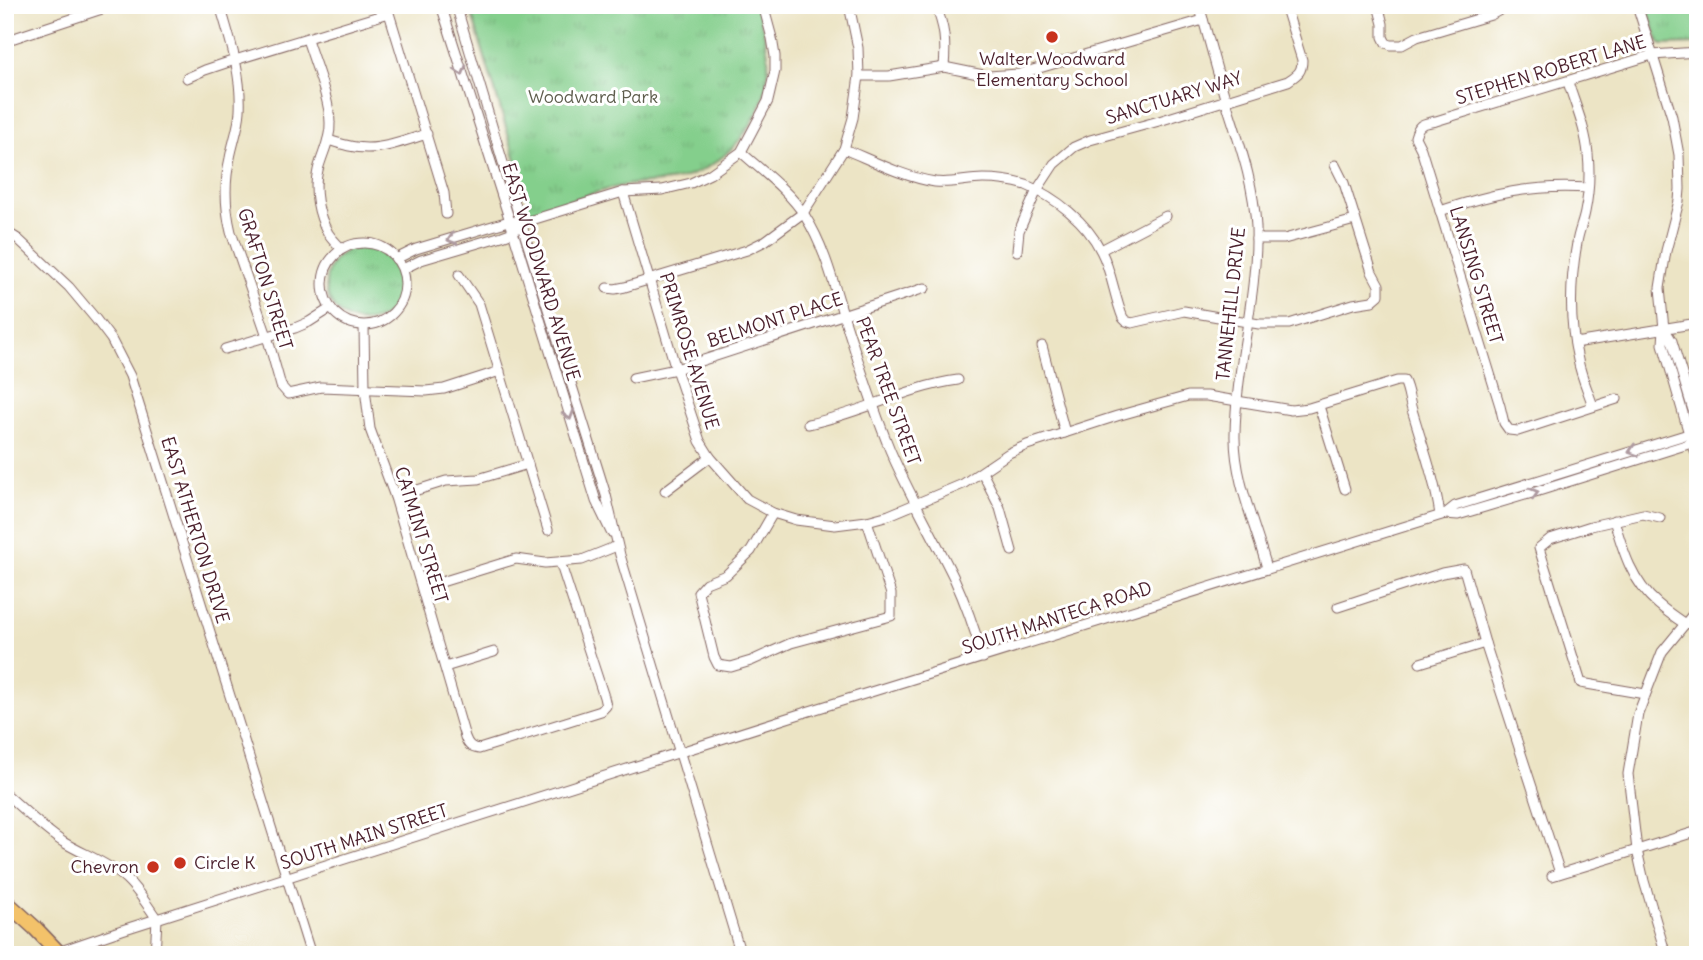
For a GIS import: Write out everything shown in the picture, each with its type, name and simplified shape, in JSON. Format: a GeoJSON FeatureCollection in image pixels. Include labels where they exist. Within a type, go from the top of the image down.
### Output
{"type":"FeatureCollection","features":[{"type":"Feature","properties":{"kind":"highway"},"geometry":{"type":"LineString","coordinates":[[5,901],[58,953]]}},
{"type":"Feature","properties":{"kind":"street"},"geometry":{"type":"LineString","coordinates":[[5,40],[114,5]]}},
{"type":"Feature","properties":{"kind":"street","name":"GRAFTON STREET"},"geometry":{"type":"LineString","coordinates":[[220,5],[240,87],[240,114],[228,169],[226,206],[231,232],[267,336],[281,386],[288,394],[321,387],[365,388]]}},
{"type":"Feature","properties":{"kind":"street","name":"EAST WOODWARD AVENUE"},"geometry":{"type":"LineString","coordinates":[[441,5],[596,501],[617,546]]}},
{"type":"Feature","properties":{"kind":"street","name":"EAST WOODWARD AVENUE"},"geometry":{"type":"LineString","coordinates":[[457,5],[606,495],[617,546],[741,955]]}},
{"type":"Feature","properties":{"kind":"street"},"geometry":{"type":"LineString","coordinates":[[403,269],[421,260],[513,232],[522,223],[623,192],[662,190],[691,183],[720,168],[741,152],[768,101],[775,71],[775,56],[763,5]]}},
{"type":"Feature","properties":{"kind":"street"},"geometry":{"type":"LineString","coordinates":[[607,288],[625,287],[747,250],[771,237],[803,213],[844,149],[853,118],[859,76],[858,48],[849,5]]}},
{"type":"Feature","properties":{"kind":"street"},"geometry":{"type":"LineString","coordinates":[[935,5],[943,22],[946,50],[944,67]]}},
{"type":"Feature","properties":{"kind":"street","name":"TANNEHILL DRIVE"},"geometry":{"type":"LineString","coordinates":[[1199,5],[1247,171],[1254,206],[1256,239],[1235,435],[1236,456],[1267,568]]}},
{"type":"Feature","properties":{"kind":"street","name":"SANCTUARY WAY"},"geometry":{"type":"LineString","coordinates":[[1017,251],[1019,232],[1037,190],[1054,164],[1074,147],[1288,81],[1300,72],[1302,60],[1285,5]]}},
{"type":"Feature","properties":{"kind":"street"},"geometry":{"type":"LineString","coordinates":[[1378,5],[1383,37],[1391,45],[1402,44],[1491,15],[1509,5]]}},
{"type":"Feature","properties":{"kind":"street"},"geometry":{"type":"LineString","coordinates":[[1637,5],[1672,117],[1679,155],[1679,201],[1662,274],[1663,344],[1695,435],[1698,459]]}},
{"type":"Feature","properties":{"kind":"street"},"geometry":{"type":"LineString","coordinates":[[187,78],[235,60],[389,13],[444,192],[446,214]]}},
{"type":"Feature","properties":{"kind":"street"},"geometry":{"type":"LineString","coordinates":[[859,76],[889,76],[944,67],[988,76],[1019,74],[1203,20]]}},
{"type":"Feature","properties":{"kind":"street"},"geometry":{"type":"LineString","coordinates":[[307,39],[327,102],[330,122],[328,140],[318,171],[317,202],[329,234],[342,250]]}},
{"type":"Feature","properties":{"kind":"street","name":"STEPHEN ROBERT LANE"},"geometry":{"type":"LineString","coordinates":[[1417,129],[1422,124],[1652,55],[1698,52]]}},
{"type":"Feature","properties":{"kind":"street"},"geometry":{"type":"LineString","coordinates":[[1568,82],[1586,139],[1588,155],[1588,188],[1578,235],[1571,293],[1577,360],[1593,406],[1617,399]]}},
{"type":"Feature","properties":{"kind":"street","name":"LANSING STREET"},"geometry":{"type":"LineString","coordinates":[[1417,129],[1415,137],[1421,149],[1504,423],[1509,430],[1518,431],[1593,406]]}},
{"type":"Feature","properties":{"kind":"street"},"geometry":{"type":"LineString","coordinates":[[328,140],[367,148],[383,147],[427,134]]}},
{"type":"Feature","properties":{"kind":"street"},"geometry":{"type":"LineString","coordinates":[[844,149],[906,174],[932,181],[944,183],[986,179],[1023,184],[1037,190],[1069,212],[1091,236],[1101,250],[1123,318],[1132,323],[1184,312],[1259,324],[1289,324],[1372,300],[1379,295],[1379,285],[1335,165]]}},
{"type":"Feature","properties":{"kind":"street","name":"PEAR TREE STREET"},"geometry":{"type":"LineString","coordinates":[[741,152],[788,195],[803,213],[822,248],[890,450],[915,505],[954,578],[984,657]]}},
{"type":"Feature","properties":{"kind":"street"},"geometry":{"type":"LineString","coordinates":[[1440,211],[1484,197],[1519,190],[1588,188]]}},
{"type":"Feature","properties":{"kind":"street","name":"PRIMROSE AVENUE"},"geometry":{"type":"LineString","coordinates":[[623,192],[700,441],[710,457],[747,499],[773,513],[796,520],[835,525],[867,522],[963,484],[1009,453],[1188,396],[1207,396],[1291,410],[1319,406],[1404,381],[1442,514]]}},
{"type":"Feature","properties":{"kind":"street"},"geometry":{"type":"LineString","coordinates":[[1101,250],[1166,216]]}},
{"type":"Feature","properties":{"kind":"street"},"geometry":{"type":"LineString","coordinates":[[396,259],[416,249],[509,220],[522,223]]}},
{"type":"Feature","properties":{"kind":"street"},"geometry":{"type":"LineString","coordinates":[[1256,239],[1284,239],[1355,220]]}},
{"type":"Feature","properties":{"kind":"street","name":"EAST ATHERTON DRIVE"},"geometry":{"type":"LineString","coordinates":[[5,231],[18,239],[69,287],[95,317],[111,339],[130,376],[311,955]]}},
{"type":"Feature","properties":{"kind":"street"},"geometry":{"type":"LineString","coordinates":[[353,244],[375,244],[393,254],[396,259],[403,269],[406,285],[405,294],[394,314],[380,323],[365,326],[347,322],[331,308],[324,295],[324,275],[329,263],[342,250],[353,244]]}},
{"type":"Feature","properties":{"kind":"street"},"geometry":{"type":"LineString","coordinates":[[459,275],[479,304],[548,530]]}},
{"type":"Feature","properties":{"kind":"street","name":"BELMONT PLACE"},"geometry":{"type":"LineString","coordinates":[[633,378],[676,369],[925,288]]}},
{"type":"Feature","properties":{"kind":"street"},"geometry":{"type":"LineString","coordinates":[[225,349],[295,328],[331,308]]}},
{"type":"Feature","properties":{"kind":"street"},"geometry":{"type":"LineString","coordinates":[[1575,343],[1698,323]]}},
{"type":"Feature","properties":{"kind":"street","name":"CATMINT STREET"},"geometry":{"type":"LineString","coordinates":[[365,326],[365,388],[370,429],[395,497],[465,737],[468,745],[473,748],[479,749],[601,711],[606,706],[560,562]]}},
{"type":"Feature","properties":{"kind":"street"},"geometry":{"type":"LineString","coordinates":[[1042,346],[1065,433]]}},
{"type":"Feature","properties":{"kind":"street"},"geometry":{"type":"LineString","coordinates":[[365,388],[426,391],[444,389],[500,370]]}},
{"type":"Feature","properties":{"kind":"street"},"geometry":{"type":"LineString","coordinates":[[808,424],[841,416],[933,383],[958,380]]}},
{"type":"Feature","properties":{"kind":"street"},"geometry":{"type":"LineString","coordinates":[[1319,406],[1345,489]]}},
{"type":"Feature","properties":{"kind":"street","name":"SOUTH MANTECA ROAD"},"geometry":{"type":"LineString","coordinates":[[680,753],[1442,514],[1455,506],[1695,435]]}},
{"type":"Feature","properties":{"kind":"street"},"geometry":{"type":"LineString","coordinates":[[665,491],[710,457]]}},
{"type":"Feature","properties":{"kind":"street"},"geometry":{"type":"LineString","coordinates":[[395,497],[446,481],[478,479],[528,464]]}},
{"type":"Feature","properties":{"kind":"street"},"geometry":{"type":"LineString","coordinates":[[982,472],[1000,508],[1012,551]]}},
{"type":"Feature","properties":{"kind":"street"},"geometry":{"type":"LineString","coordinates":[[773,513],[751,551],[726,575],[706,583],[698,592],[714,657],[719,665],[731,667],[791,643],[891,617],[891,594],[867,522]]}},
{"type":"Feature","properties":{"kind":"street"},"geometry":{"type":"LineString","coordinates":[[1645,694],[1581,682],[1539,548],[1550,539],[1614,520],[1643,514],[1660,518]]}},
{"type":"Feature","properties":{"kind":"street"},"geometry":{"type":"LineString","coordinates":[[1614,520],[1623,551],[1636,579],[1656,603],[1685,624]]}},
{"type":"Feature","properties":{"kind":"street"},"geometry":{"type":"LineString","coordinates":[[422,588],[516,559],[545,563],[582,561],[617,546]]}},
{"type":"Feature","properties":{"kind":"street"},"geometry":{"type":"LineString","coordinates":[[1338,607],[1442,573],[1464,569],[1556,875],[1698,831]]}},
{"type":"Feature","properties":{"kind":"street"},"geometry":{"type":"LineString","coordinates":[[1666,955],[1637,850],[1628,774],[1638,714],[1662,652],[1698,608]]}},
{"type":"Feature","properties":{"kind":"street"},"geometry":{"type":"LineString","coordinates":[[1420,663],[1485,643]]}},
{"type":"Feature","properties":{"kind":"street"},"geometry":{"type":"LineString","coordinates":[[445,667],[494,652]]}},
{"type":"Feature","properties":{"kind":"street","name":"SOUTH MAIN STREET"},"geometry":{"type":"LineString","coordinates":[[58,953],[680,753]]}},
{"type":"Feature","properties":{"kind":"street"},"geometry":{"type":"LineString","coordinates":[[5,793],[63,841],[124,877],[158,919],[155,955]]}},
{"type":"Feature","properties":{"kind":"green space","name":"Woodward Park"},"geometry":{"type":"Polygon","coordinates":[[[469,5],[756,5],[768,57],[768,77],[763,97],[756,116],[745,133],[732,148],[699,172],[673,181],[611,188],[534,212],[526,209],[524,204],[528,200],[469,5]]]}},
{"type":"Feature","properties":{"kind":"green space"},"geometry":{"type":"Polygon","coordinates":[[[1646,5],[1698,5],[1698,44],[1659,43],[1646,5]]]}},
{"type":"Feature","properties":{"kind":"green space"},"geometry":{"type":"Polygon","coordinates":[[[364,246],[378,249],[391,257],[399,270],[402,284],[399,298],[391,311],[378,319],[364,322],[350,319],[337,311],[329,298],[326,284],[329,270],[337,257],[350,249],[364,246]]]}},
{"type":"Feature","properties":{"kind":"place","name":"Walter Woodward Elementary School"},"geometry":{"type":"Point","coordinates":[1052,37]}},
{"type":"Feature","properties":{"kind":"place","name":"Circle K"},"geometry":{"type":"Point","coordinates":[180,863]}},
{"type":"Feature","properties":{"kind":"place","name":"Chevron"},"geometry":{"type":"Point","coordinates":[153,867]}}]}
